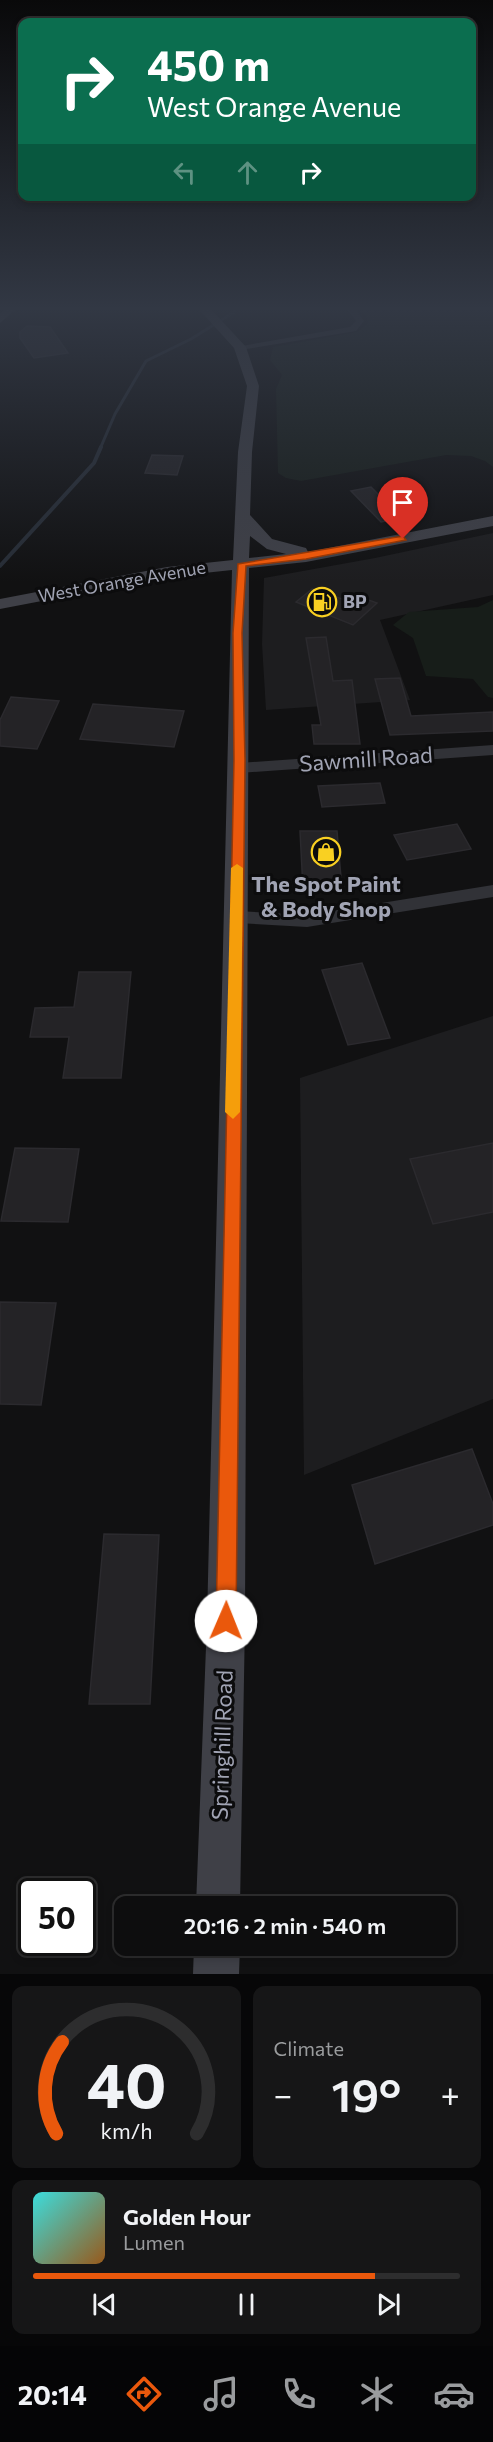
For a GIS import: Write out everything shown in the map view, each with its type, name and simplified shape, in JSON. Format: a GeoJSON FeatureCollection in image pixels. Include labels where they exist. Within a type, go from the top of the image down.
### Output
{"type":"FeatureCollection","features":[{"type":"Feature","properties":{"kind":"main road","name":"Springhill Road"},"geometry":{"type":"LineString","coordinates":[[218,1896],[226,1621],[237,917],[238,633],[245,452],[252,398]]}},
{"type":"Feature","properties":{"kind":"main road"},"geometry":{"type":"LineString","coordinates":[[243,516],[257,536],[270,546],[300,551],[345,550]]}},
{"type":"Feature","properties":{"kind":"main road","name":"West Orange Avenue"},"geometry":{"type":"LineString","coordinates":[[6,603],[167,572],[345,550],[493,521]]}},
{"type":"Feature","properties":{"kind":"main road"},"geometry":{"type":"LineString","coordinates":[[216,1974],[217,1956]]}},
{"type":"Feature","properties":{"kind":"street","name":"Sawmill Road"},"geometry":{"type":"LineString","coordinates":[[239,768],[493,750]]}},
{"type":"Feature","properties":{"kind":"street"},"geometry":{"type":"LineString","coordinates":[[237,917],[307,921],[493,891]]}},
{"type":"Feature","properties":{"kind":"shaded area"},"geometry":{"type":"Polygon","coordinates":[[[276,398],[493,398],[493,467],[471,456],[446,455],[301,481],[286,478],[278,473],[276,398]]]}},
{"type":"Feature","properties":{"kind":"shaded area"},"geometry":{"type":"Polygon","coordinates":[[[493,533],[493,595],[380,620],[410,700],[266,710],[262,644],[264,578],[493,533]]]}},
{"type":"Feature","properties":{"kind":"shaded area"},"geometry":{"type":"Polygon","coordinates":[[[493,600],[493,698],[488,697],[473,679],[426,676],[413,638],[393,625],[409,612],[478,607],[493,600]]]}},
{"type":"Feature","properties":{"kind":"shaded area"},"geometry":{"type":"Polygon","coordinates":[[[493,1016],[493,1399],[304,1475],[300,1078],[493,1016]]]}},
{"type":"Feature","properties":{"kind":"building"},"geometry":{"type":"Polygon","coordinates":[[[152,455],[183,456],[177,475],[145,473],[152,455]]]}},
{"type":"Feature","properties":{"kind":"building"},"geometry":{"type":"Polygon","coordinates":[[[371,487],[402,518],[381,522],[351,491],[371,487]]]}},
{"type":"Feature","properties":{"kind":"building"},"geometry":{"type":"Polygon","coordinates":[[[312,589],[348,601],[355,595],[377,603],[353,625],[296,602],[312,589]]]}},
{"type":"Feature","properties":{"kind":"building"},"geometry":{"type":"Polygon","coordinates":[[[326,637],[333,681],[352,680],[360,744],[314,744],[312,725],[321,725],[306,638],[326,637]]]}},
{"type":"Feature","properties":{"kind":"building"},"geometry":{"type":"Polygon","coordinates":[[[400,678],[411,716],[493,712],[493,731],[390,735],[375,679],[400,678]]]}},
{"type":"Feature","properties":{"kind":"building"},"geometry":{"type":"Polygon","coordinates":[[[11,697],[59,701],[37,749],[0,746],[0,720],[11,697]]]}},
{"type":"Feature","properties":{"kind":"building"},"geometry":{"type":"Polygon","coordinates":[[[93,704],[184,711],[174,747],[80,739],[93,704]]]}},
{"type":"Feature","properties":{"kind":"building"},"geometry":{"type":"Polygon","coordinates":[[[380,783],[385,803],[322,807],[318,786],[380,783]]]}},
{"type":"Feature","properties":{"kind":"building"},"geometry":{"type":"Polygon","coordinates":[[[457,824],[471,849],[407,860],[394,835],[457,824]]]}},
{"type":"Feature","properties":{"kind":"building"},"geometry":{"type":"Polygon","coordinates":[[[300,831],[337,831],[342,889],[303,889],[300,831]]]}},
{"type":"Feature","properties":{"kind":"building"},"geometry":{"type":"Polygon","coordinates":[[[362,963],[390,1038],[348,1045],[322,970],[362,963]]]}},
{"type":"Feature","properties":{"kind":"building"},"geometry":{"type":"Polygon","coordinates":[[[79,972],[131,972],[121,1078],[63,1078],[69,1037],[30,1037],[35,1008],[74,1007],[79,972]]]}},
{"type":"Feature","properties":{"kind":"building"},"geometry":{"type":"Polygon","coordinates":[[[493,1143],[493,1212],[433,1224],[410,1159],[493,1143]]]}},
{"type":"Feature","properties":{"kind":"building"},"geometry":{"type":"Polygon","coordinates":[[[15,1148],[79,1149],[68,1222],[1,1221],[15,1148]]]}},
{"type":"Feature","properties":{"kind":"building"},"geometry":{"type":"Polygon","coordinates":[[[0,1302],[56,1303],[41,1405],[0,1404],[0,1302]]]}},
{"type":"Feature","properties":{"kind":"building"},"geometry":{"type":"Polygon","coordinates":[[[472,1449],[493,1504],[493,1525],[375,1564],[352,1485],[472,1449]]]}},
{"type":"Feature","properties":{"kind":"building"},"geometry":{"type":"Polygon","coordinates":[[[104,1534],[159,1535],[150,1704],[89,1704],[104,1534]]]}},
{"type":"Feature","properties":{"kind":"waterway"},"geometry":{"type":"LineString","coordinates":[[100,449],[124,398]]}},
{"type":"Feature","properties":{"kind":"waterway"},"geometry":{"type":"LineString","coordinates":[[0,566],[94,463],[101,447]]}},
{"type":"Feature","properties":{"kind":"slow traffic"},"geometry":{"type":"LineString","coordinates":[[233,1112],[237,868]]}},
{"type":"Feature","properties":{"kind":"place","name":"BP"},"geometry":{"type":"Point","coordinates":[322,602]}},
{"type":"Feature","properties":{"kind":"place","name":"The Spot Paint & Body Shop"},"geometry":{"type":"Point","coordinates":[326,852]}},
{"type":"Feature","properties":{"kind":"route"},"geometry":{"type":"LineString","coordinates":[[226,1621],[240,687],[238,633],[242,564],[306,557],[403,539]]}}]}
